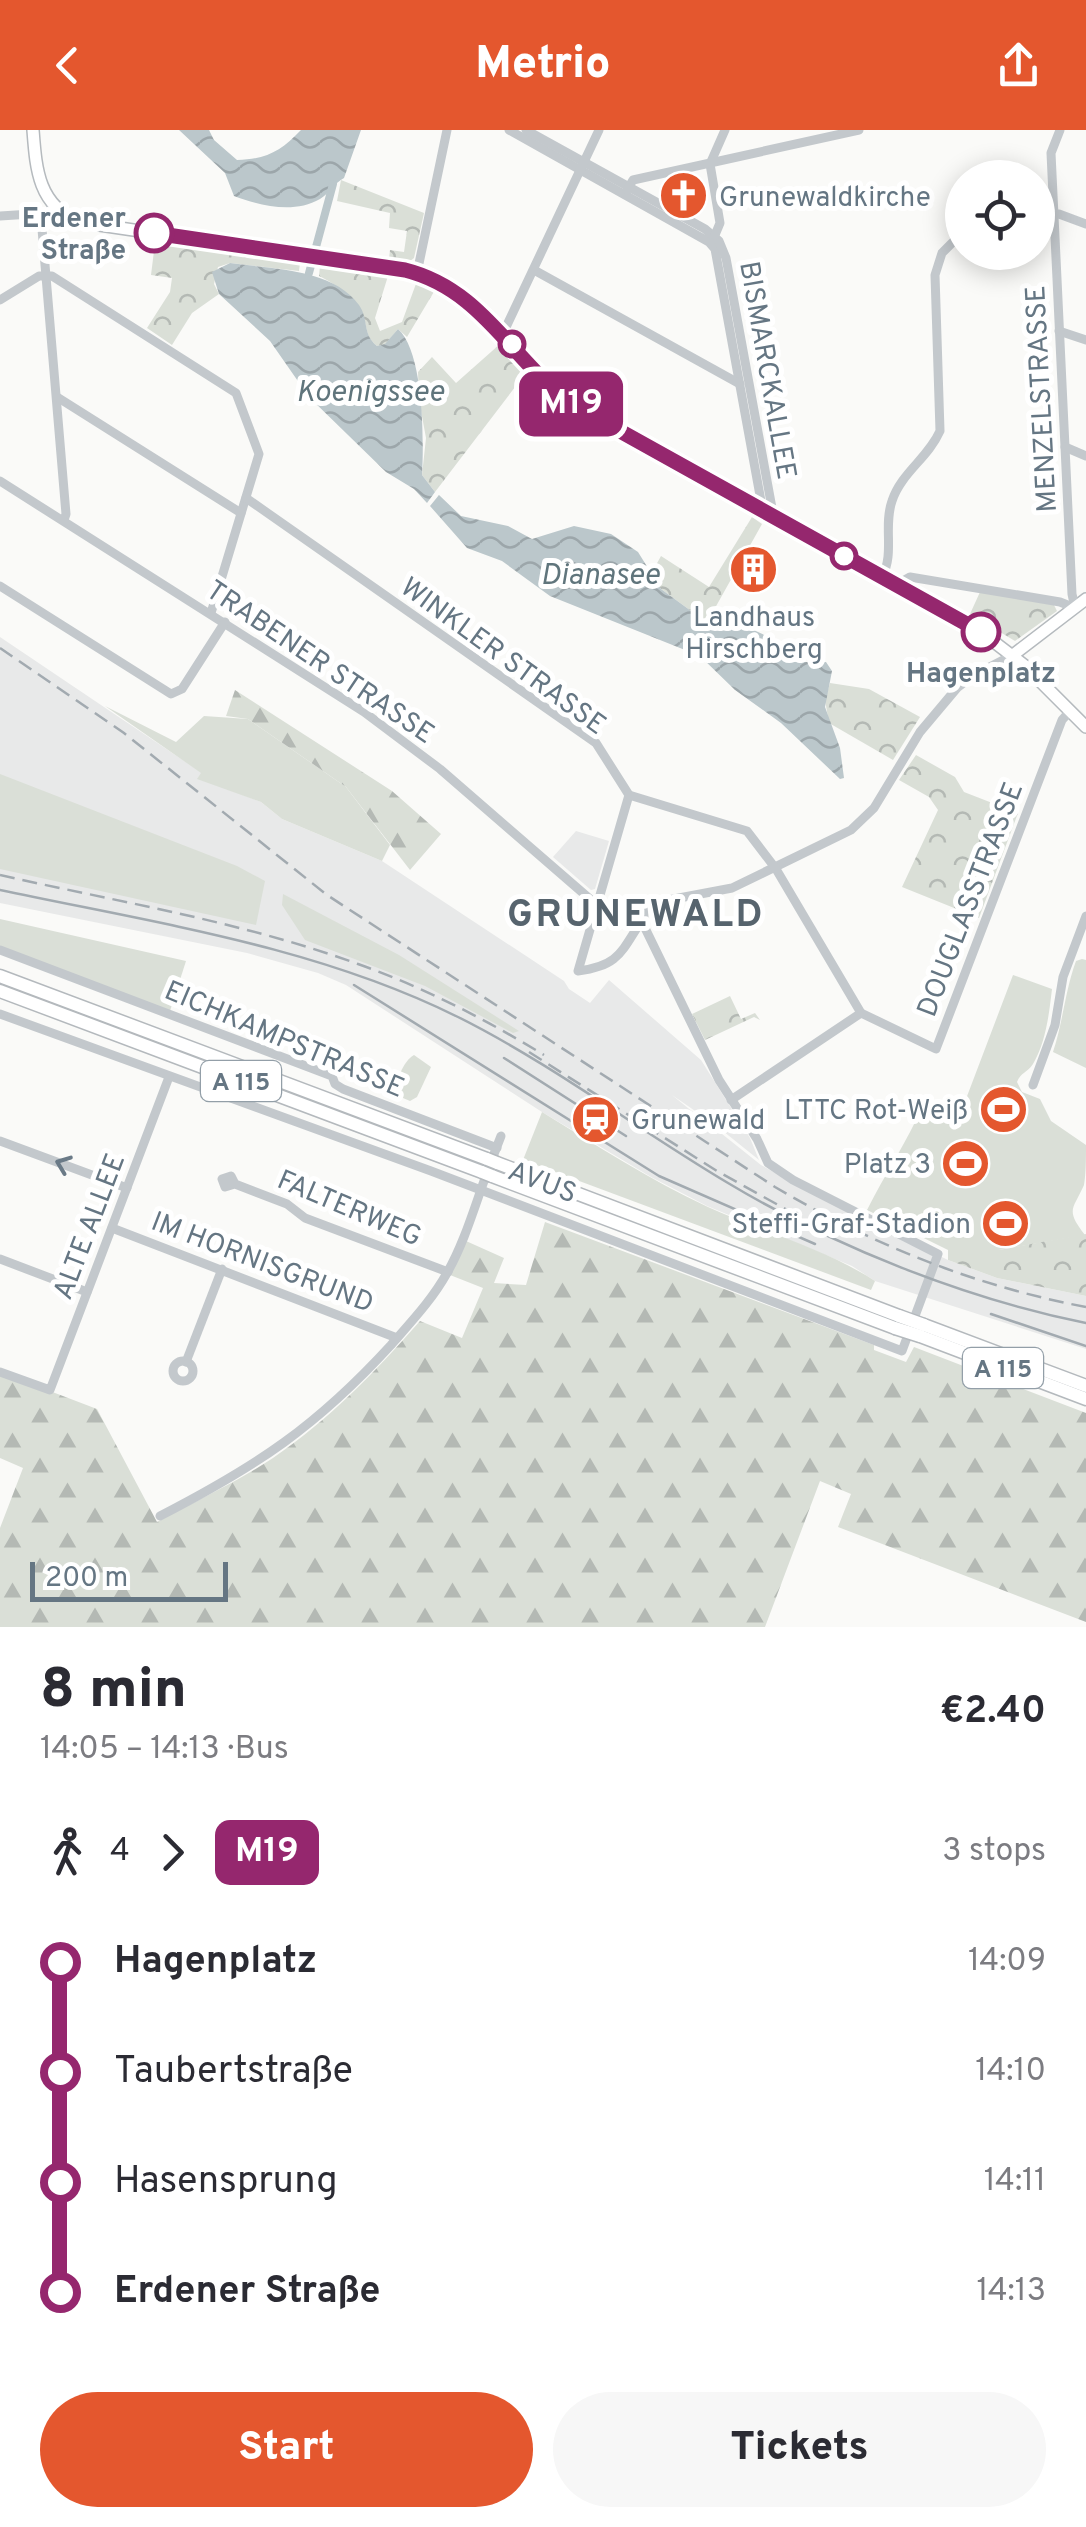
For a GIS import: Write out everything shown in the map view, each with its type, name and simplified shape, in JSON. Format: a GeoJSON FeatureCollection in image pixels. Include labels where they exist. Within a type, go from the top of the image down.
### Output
{"type":"FeatureCollection","features":[{"type":"Feature","properties":{"kind":"highway","name":"AVUS"},"geometry":{"type":"LineString","coordinates":[[0,976],[489,1168],[897,1322],[1086,1386]]}},
{"type":"Feature","properties":{"kind":"highway","name":"AVUS"},"geometry":{"type":"LineString","coordinates":[[0,991],[489,1168]]}},
{"type":"Feature","properties":{"kind":"highway","name":"AVUS"},"geometry":{"type":"LineString","coordinates":[[922,1331],[1086,1399]]}},
{"type":"Feature","properties":{"kind":"main road"},"geometry":{"type":"LineString","coordinates":[[33,130],[39,183],[50,210],[72,219],[417,273],[459,295],[501,331],[538,375],[567,401],[981,632],[1013,655],[1086,728]]}},
{"type":"Feature","properties":{"kind":"main road"},"geometry":{"type":"LineString","coordinates":[[1013,655],[1086,600]]}},
{"type":"Feature","properties":{"kind":"street"},"geometry":{"type":"LineString","coordinates":[[417,273],[447,130]]}},
{"type":"Feature","properties":{"kind":"street","name":"BISMARCKALLEE"},"geometry":{"type":"LineString","coordinates":[[509,130],[715,235],[726,258],[744,384]]}},
{"type":"Feature","properties":{"kind":"street","name":"BISMARCKALLEE"},"geometry":{"type":"LineString","coordinates":[[526,130],[582,166]]}},
{"type":"Feature","properties":{"kind":"street"},"geometry":{"type":"LineString","coordinates":[[501,331],[600,130]]}},
{"type":"Feature","properties":{"kind":"street"},"geometry":{"type":"LineString","coordinates":[[710,164],[724,130]]}},
{"type":"Feature","properties":{"kind":"street"},"geometry":{"type":"LineString","coordinates":[[627,191],[633,180],[835,132],[859,130]]}},
{"type":"Feature","properties":{"kind":"street","name":"MENZELSTRASSE"},"geometry":{"type":"LineString","coordinates":[[1051,160],[1060,130]]}},
{"type":"Feature","properties":{"kind":"street","name":"BISMARCKALLEE"},"geometry":{"type":"LineString","coordinates":[[710,164],[720,223],[715,235]]}},
{"type":"Feature","properties":{"kind":"street","name":"BISMARCKALLEE"},"geometry":{"type":"LineString","coordinates":[[627,191],[715,249],[772,508],[763,511]]}},
{"type":"Feature","properties":{"kind":"street"},"geometry":{"type":"LineString","coordinates":[[0,216],[50,210],[42,229],[64,520]]}},
{"type":"Feature","properties":{"kind":"street"},"geometry":{"type":"LineString","coordinates":[[1055,213],[1086,224]]}},
{"type":"Feature","properties":{"kind":"street","name":"MENZELSTRASSE"},"geometry":{"type":"LineString","coordinates":[[1055,237],[1075,608]]}},
{"type":"Feature","properties":{"kind":"street"},"geometry":{"type":"LineString","coordinates":[[882,577],[890,562],[891,501],[902,479],[928,454],[940,431],[935,275],[945,250]]}},
{"type":"Feature","properties":{"kind":"street"},"geometry":{"type":"LineString","coordinates":[[534,270],[744,384]]}},
{"type":"Feature","properties":{"kind":"street"},"geometry":{"type":"LineString","coordinates":[[0,300],[46,274]]}},
{"type":"Feature","properties":{"kind":"street"},"geometry":{"type":"LineString","coordinates":[[46,274],[236,393],[259,454],[211,613]]}},
{"type":"Feature","properties":{"kind":"street"},"geometry":{"type":"LineString","coordinates":[[1059,331],[1086,340]]}},
{"type":"Feature","properties":{"kind":"street"},"geometry":{"type":"LineString","coordinates":[[57,397],[241,513]]}},
{"type":"Feature","properties":{"kind":"street"},"geometry":{"type":"LineString","coordinates":[[1065,447],[1086,456]]}},
{"type":"Feature","properties":{"kind":"street","name":"TRABENER STRASSE"},"geometry":{"type":"LineString","coordinates":[[0,481],[364,712],[440,770],[598,906]]}},
{"type":"Feature","properties":{"kind":"street","name":"WINKLER STRASSE"},"geometry":{"type":"LineString","coordinates":[[246,498],[596,743],[629,795]]}},
{"type":"Feature","properties":{"kind":"street"},"geometry":{"type":"LineString","coordinates":[[896,585],[910,576],[1060,602],[1075,608]]}},
{"type":"Feature","properties":{"kind":"street"},"geometry":{"type":"LineString","coordinates":[[0,586],[171,694],[182,690],[225,622]]}},
{"type":"Feature","properties":{"kind":"street"},"geometry":{"type":"LineString","coordinates":[[598,906],[610,912],[732,888],[857,826],[874,808],[927,721],[957,688],[974,674],[1013,655]]}},
{"type":"Feature","properties":{"kind":"street","name":"DOUGLASSTRASSE"},"geometry":{"type":"LineString","coordinates":[[861,1012],[936,1049],[1062,720],[1070,711]]}},
{"type":"Feature","properties":{"kind":"street"},"geometry":{"type":"LineString","coordinates":[[642,920],[612,963],[578,972],[629,795],[747,832],[776,869],[861,1012],[731,1100],[700,1045],[642,920],[643,907]]}},
{"type":"Feature","properties":{"kind":"street"},"geometry":{"type":"LineString","coordinates":[[1033,1085],[1055,1025],[1059,990],[1086,916]]}},
{"type":"Feature","properties":{"kind":"street"},"geometry":{"type":"LineString","coordinates":[[1074,947],[1085,952]]}},
{"type":"Feature","properties":{"kind":"street"},"geometry":{"type":"LineString","coordinates":[[586,949],[606,966]]}},
{"type":"Feature","properties":{"kind":"street","name":"EICHKAMPSTRASSE"},"geometry":{"type":"LineString","coordinates":[[0,950],[332,1076],[343,1089],[489,1168],[550,1218],[902,1351],[938,1254],[775,1169],[731,1100]]}},
{"type":"Feature","properties":{"kind":"street","name":"EICHKAMPSTRASSE"},"geometry":{"type":"LineString","coordinates":[[0,1014],[431,1170],[489,1168]]}},
{"type":"Feature","properties":{"kind":"street","name":"ALTE ALLEE"},"geometry":{"type":"LineString","coordinates":[[0,1372],[50,1390],[169,1077]]}},
{"type":"Feature","properties":{"kind":"street"},"geometry":{"type":"LineString","coordinates":[[160,1516],[260,1461],[301,1432],[397,1338],[448,1272],[502,1136]]}},
{"type":"Feature","properties":{"kind":"street"},"geometry":{"type":"LineString","coordinates":[[0,1141],[127,1188]]}},
{"type":"Feature","properties":{"kind":"street","name":"FALTERWEG"},"geometry":{"type":"LineString","coordinates":[[234,1184],[288,1204],[305,1218],[448,1272]]}},
{"type":"Feature","properties":{"kind":"street","name":"IM HORNISGRUND"},"geometry":{"type":"LineString","coordinates":[[112,1228],[397,1338]]}},
{"type":"Feature","properties":{"kind":"street"},"geometry":{"type":"LineString","coordinates":[[0,1258],[88,1292]]}},
{"type":"Feature","properties":{"kind":"street"},"geometry":{"type":"LineString","coordinates":[[186,1362],[222,1269]]}},
{"type":"Feature","properties":{"kind":"shaded area"},"geometry":{"type":"Polygon","coordinates":[[[0,637],[202,773],[198,778],[261,802],[282,819],[382,861],[564,981],[590,1003],[609,980],[701,1060],[750,1138],[759,1160],[708,1119],[703,1122],[701,1115],[672,1095],[699,1117],[698,1122],[703,1125],[707,1122],[761,1165],[813,1194],[948,1260],[997,1278],[1086,1296],[1086,1349],[875,1281],[852,1266],[707,1206],[542,1112],[346,985],[318,973],[247,953],[0,903],[0,637]]]}},
{"type":"Feature","properties":{"kind":"shaded area"},"geometry":{"type":"Polygon","coordinates":[[[576,831],[609,841],[595,889],[591,890],[553,857],[576,831]]]}},
{"type":"Feature","properties":{"kind":"green space"},"geometry":{"type":"Polygon","coordinates":[[[341,180],[424,213],[414,258],[409,262],[389,259],[390,250],[404,252],[407,231],[389,228],[390,213],[337,201],[341,180]]]}},
{"type":"Feature","properties":{"kind":"green space"},"geometry":{"type":"Polygon","coordinates":[[[155,243],[300,263],[299,271],[230,263],[218,267],[214,284],[219,294],[192,313],[172,345],[147,328],[170,292],[172,278],[151,275],[155,243]]]}},
{"type":"Feature","properties":{"kind":"green space"},"geometry":{"type":"Polygon","coordinates":[[[320,266],[388,276],[375,318],[380,331],[402,322],[417,281],[435,290],[407,337],[398,329],[385,345],[377,346],[356,303],[319,276],[320,266]]]}},
{"type":"Feature","properties":{"kind":"green space"},"geometry":{"type":"Polygon","coordinates":[[[500,344],[525,374],[435,492],[422,475],[426,438],[418,372],[432,357],[456,383],[500,344]]]}},
{"type":"Feature","properties":{"kind":"green space"},"geometry":{"type":"Polygon","coordinates":[[[752,517],[762,524],[710,617],[702,619],[661,589],[651,574],[661,556],[709,587],[752,517]]]}},
{"type":"Feature","properties":{"kind":"green space"},"geometry":{"type":"Polygon","coordinates":[[[980,592],[1054,605],[1057,611],[1015,641],[970,614],[980,592]]]}},
{"type":"Feature","properties":{"kind":"green space"},"geometry":{"type":"Polygon","coordinates":[[[830,683],[869,689],[920,717],[893,760],[829,723],[825,700],[830,683]]]}},
{"type":"Feature","properties":{"kind":"green space"},"geometry":{"type":"Polygon","coordinates":[[[235,690],[392,791],[441,834],[410,870],[346,787],[248,719],[226,716],[235,690]]]}},
{"type":"Feature","properties":{"kind":"green space"},"geometry":{"type":"Polygon","coordinates":[[[105,706],[176,742],[204,716],[248,719],[346,787],[390,845],[382,861],[282,819],[261,802],[197,779],[201,773],[105,706]]]}},
{"type":"Feature","properties":{"kind":"green space"},"geometry":{"type":"Polygon","coordinates":[[[916,755],[955,777],[964,792],[1018,813],[979,918],[902,887],[938,810],[929,797],[899,780],[916,755]]]}},
{"type":"Feature","properties":{"kind":"green space"},"geometry":{"type":"Polygon","coordinates":[[[0,774],[237,866],[265,881],[256,925],[0,869],[0,774]]]}},
{"type":"Feature","properties":{"kind":"green space"},"geometry":{"type":"Polygon","coordinates":[[[283,894],[399,955],[519,1031],[513,1033],[425,986],[305,940],[282,905],[283,894]]]}},
{"type":"Feature","properties":{"kind":"green space"},"geometry":{"type":"Polygon","coordinates":[[[0,919],[186,961],[170,1011],[0,947],[0,919]]]}},
{"type":"Feature","properties":{"kind":"green space"},"geometry":{"type":"Polygon","coordinates":[[[1086,960],[1086,1068],[1053,1052],[1072,972],[1076,961],[1086,960]]]}},
{"type":"Feature","properties":{"kind":"green space","name":"LTTC Rot-Weiß"},"geometry":{"type":"Polygon","coordinates":[[[1013,975],[1052,989],[1041,1047],[1033,1064],[1017,1082],[1022,1092],[1040,1099],[1051,1121],[1086,1145],[1084,1185],[1073,1210],[1085,1235],[999,1250],[948,1250],[867,1210],[923,1105],[958,1120],[1013,975]]]}},
{"type":"Feature","properties":{"kind":"green space"},"geometry":{"type":"Polygon","coordinates":[[[730,996],[741,1019],[755,1013],[760,1020],[754,1017],[705,1040],[692,1014],[730,996]]]}},
{"type":"Feature","properties":{"kind":"green space"},"geometry":{"type":"Polygon","coordinates":[[[414,1055],[431,1067],[417,1097],[410,1101],[396,1095],[396,1090],[403,1067],[414,1055]]]}},
{"type":"Feature","properties":{"kind":"green space"},"geometry":{"type":"Polygon","coordinates":[[[542,1112],[686,1197],[856,1270],[875,1281],[871,1290],[523,1160],[542,1112]]]}},
{"type":"Feature","properties":{"kind":"green space"},"geometry":{"type":"Polygon","coordinates":[[[545,1222],[874,1345],[874,1350],[906,1362],[914,1347],[1086,1413],[1086,1622],[838,1527],[851,1494],[820,1481],[765,1627],[0,1627],[0,1528],[23,1468],[0,1458],[0,1372],[97,1409],[157,1522],[245,1475],[294,1443],[351,1394],[420,1321],[462,1338],[483,1288],[450,1275],[466,1241],[504,1258],[494,1283],[526,1285],[545,1222]]]}},
{"type":"Feature","properties":{"kind":"green space"},"geometry":{"type":"Polygon","coordinates":[[[1086,1234],[1086,1296],[997,1278],[948,1260],[948,1250],[999,1250],[1086,1234]]]}},
{"type":"Feature","properties":{"kind":"water"},"geometry":{"type":"Polygon","coordinates":[[[179,130],[209,130],[214,140],[237,160],[273,152],[301,130],[361,130],[344,178],[320,199],[288,207],[234,196],[225,173],[179,130]]]}},
{"type":"Feature","properties":{"kind":"water","name":"Koenigssee"},"geometry":{"type":"Polygon","coordinates":[[[230,263],[300,272],[333,284],[359,305],[369,336],[377,346],[385,344],[398,329],[407,340],[418,376],[422,475],[435,492],[427,503],[414,489],[386,472],[309,397],[270,341],[219,294],[212,272],[230,263]]]}},
{"type":"Feature","properties":{"kind":"water","name":"Dianasee"},"geometry":{"type":"Polygon","coordinates":[[[439,495],[461,516],[508,526],[532,539],[574,526],[611,534],[638,552],[661,589],[702,619],[734,621],[786,645],[791,662],[826,662],[832,671],[825,707],[840,748],[844,778],[840,779],[781,723],[735,690],[700,656],[550,596],[502,561],[467,548],[430,506],[439,495]]]}},
{"type":"Feature","properties":{"kind":"waterway"},"geometry":{"type":"LineString","coordinates":[[309,273],[333,184]]}},
{"type":"Feature","properties":{"kind":"tram line"},"geometry":{"type":"LineString","coordinates":[[0,890],[234,939],[348,972],[404,993],[493,1035],[728,1183],[811,1228],[948,1285],[1086,1323]]}},
{"type":"Feature","properties":{"kind":"tram line"},"geometry":{"type":"LineString","coordinates":[[354,985],[659,1176],[815,1244]]}},
{"type":"Feature","properties":{"kind":"tram line"},"geometry":{"type":"LineString","coordinates":[[504,1058],[626,1136]]}},
{"type":"Feature","properties":{"kind":"tram line"},"geometry":{"type":"LineString","coordinates":[[991,1314],[1086,1346]]}},
{"type":"Feature","properties":{"kind":"railway"},"geometry":{"type":"LineString","coordinates":[[0,648],[124,733],[327,895],[775,1187],[849,1227],[926,1261],[1004,1288],[1086,1307]]}},
{"type":"Feature","properties":{"kind":"railway"},"geometry":{"type":"LineString","coordinates":[[0,875],[226,925],[314,949],[430,993],[544,1055]]}},
{"type":"Feature","properties":{"kind":"railway"},"geometry":{"type":"LineString","coordinates":[[529,1052],[717,1171],[789,1211]]}},
{"type":"Feature","properties":{"kind":"bus line","name":"M19"},"geometry":{"type":"LineString","coordinates":[[154,233],[405,270],[432,279],[492,322],[547,385],[575,406],[981,632]]}},
{"type":"Feature","properties":{"kind":"place","name":"Grunewaldkirche"},"geometry":{"type":"Point","coordinates":[684,196]}},
{"type":"Feature","properties":{"kind":"place","name":"Erdener Straße"},"geometry":{"type":"Point","coordinates":[154,233]}},
{"type":"Feature","properties":{"kind":"place","name":"Landhaus Hirschberg"},"geometry":{"type":"Point","coordinates":[754,569]}},
{"type":"Feature","properties":{"kind":"place","name":"Hagenplatz"},"geometry":{"type":"Point","coordinates":[981,632]}},
{"type":"Feature","properties":{"kind":"place","name":"LTTC Rot-Weiß"},"geometry":{"type":"Point","coordinates":[1003,1109]}},
{"type":"Feature","properties":{"kind":"place","name":"Grunewald"},"geometry":{"type":"Point","coordinates":[596,1119]}},
{"type":"Feature","properties":{"kind":"place","name":"Platz 3"},"geometry":{"type":"Point","coordinates":[966,1163]}},
{"type":"Feature","properties":{"kind":"place","name":"Steffi-Graf-Stadion"},"geometry":{"type":"Point","coordinates":[1006,1223]}},
{"type":"Feature","properties":{"kind":"district","name":"GRUNEWALD"},"geometry":{"type":"Point","coordinates":[636,913]}}]}
